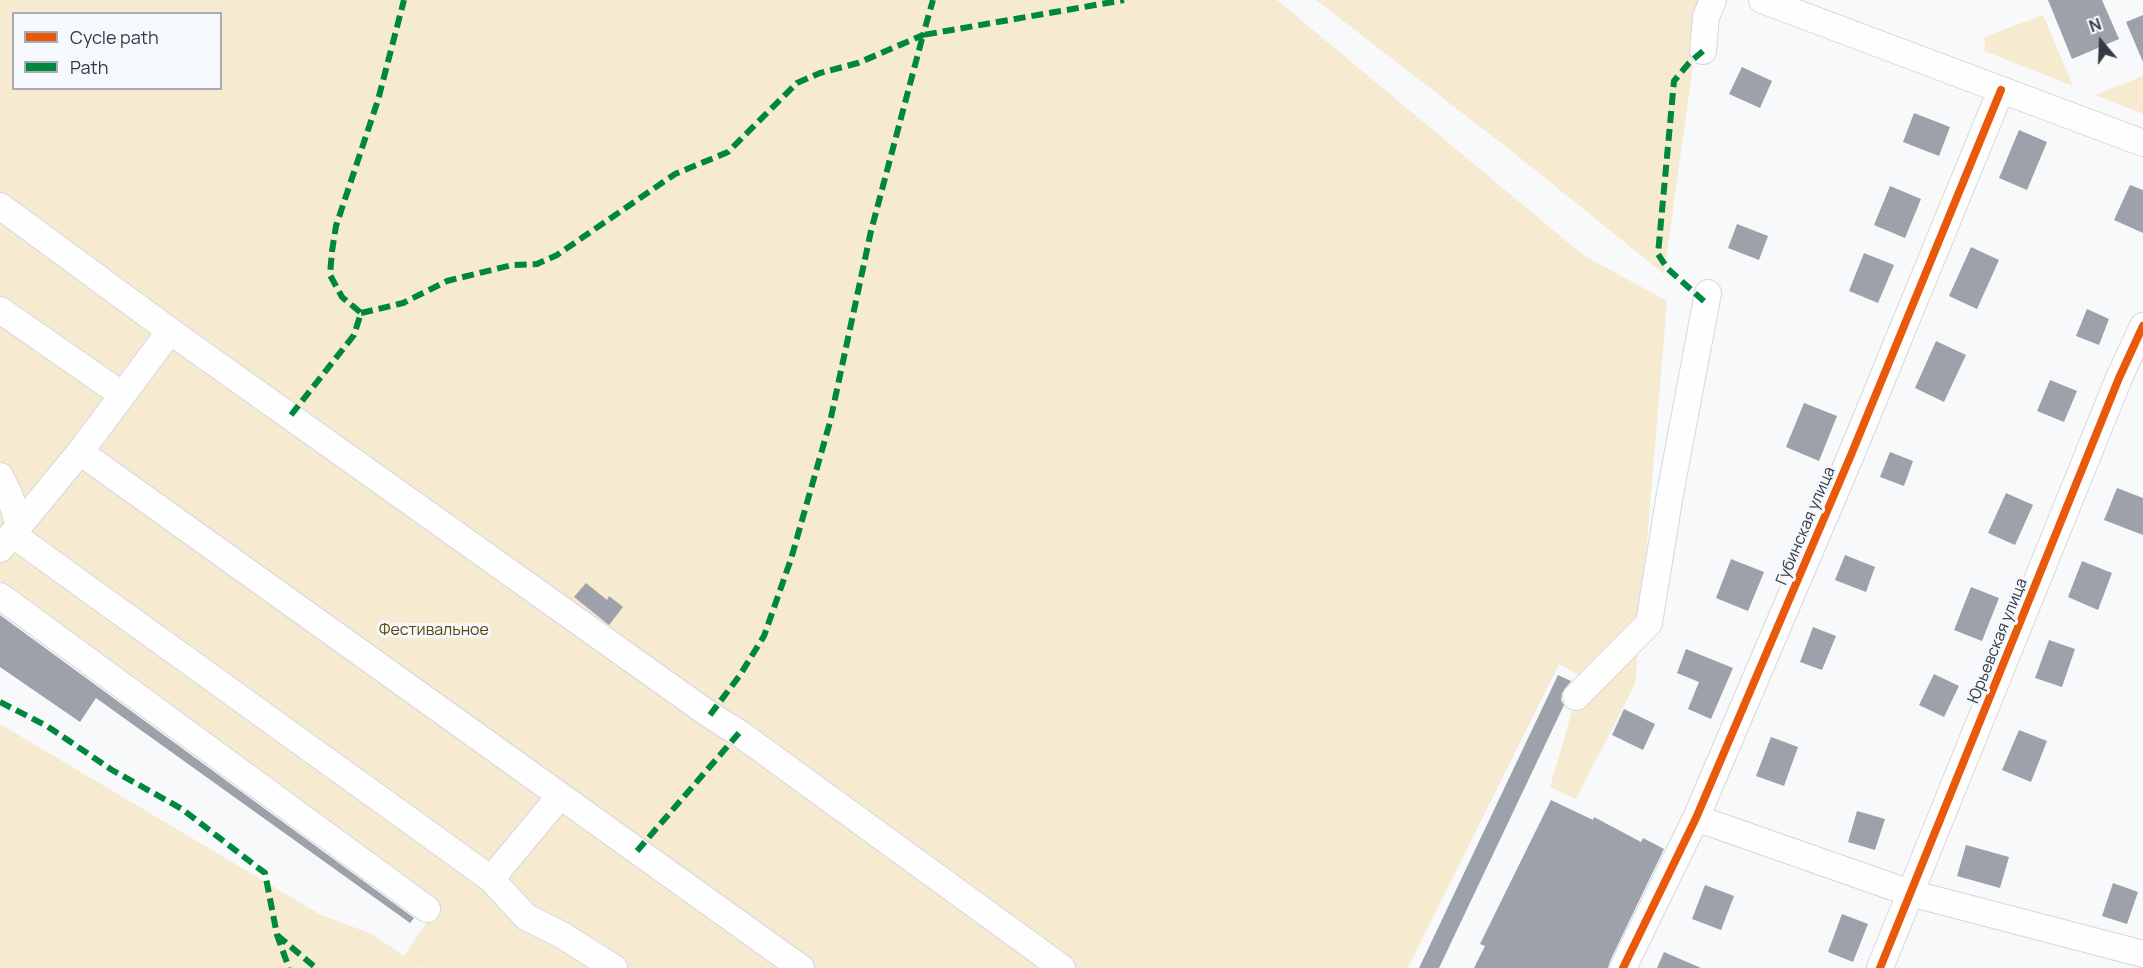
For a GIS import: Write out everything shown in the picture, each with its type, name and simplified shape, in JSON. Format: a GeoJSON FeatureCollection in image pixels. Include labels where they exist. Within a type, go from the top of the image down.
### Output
{"type":"FeatureCollection","features":[{"type":"Feature","properties":{"kind":"street"},"geometry":{"type":"LineString","coordinates":[[1703,51],[1706,17],[1713,0]]}},
{"type":"Feature","properties":{"kind":"street"},"geometry":{"type":"LineString","coordinates":[[1762,0],[2143,143]]}},
{"type":"Feature","properties":{"kind":"street","name":"Губинская улица"},"geometry":{"type":"LineString","coordinates":[[1623,968],[1696,818],[1855,444],[2001,90]]}},
{"type":"Feature","properties":{"kind":"street"},"geometry":{"type":"LineString","coordinates":[[0,206],[170,331],[710,715],[739,733],[1062,968]]}},
{"type":"Feature","properties":{"kind":"street"},"geometry":{"type":"LineString","coordinates":[[1576,697],[1649,623],[1670,494],[1708,293]]}},
{"type":"Feature","properties":{"kind":"street"},"geometry":{"type":"LineString","coordinates":[[0,310],[121,394]]}},
{"type":"Feature","properties":{"kind":"street","name":"Юрьевская улица"},"geometry":{"type":"LineString","coordinates":[[1880,968],[2110,400],[2143,326]]}},
{"type":"Feature","properties":{"kind":"street"},"geometry":{"type":"LineString","coordinates":[[10,536],[80,452],[170,331]]}},
{"type":"Feature","properties":{"kind":"street"},"geometry":{"type":"LineString","coordinates":[[80,452],[801,968]]}},
{"type":"Feature","properties":{"kind":"street"},"geometry":{"type":"LineString","coordinates":[[0,476],[9,494],[10,536]]}},
{"type":"Feature","properties":{"kind":"street"},"geometry":{"type":"LineString","coordinates":[[10,536],[491,879],[526,917],[562,935],[614,968]]}},
{"type":"Feature","properties":{"kind":"street"},"geometry":{"type":"LineString","coordinates":[[0,596],[427,909]]}},
{"type":"Feature","properties":{"kind":"street"},"geometry":{"type":"LineString","coordinates":[[491,879],[560,796]]}},
{"type":"Feature","properties":{"kind":"street"},"geometry":{"type":"LineString","coordinates":[[1696,818],[1910,893],[2143,954]]}},
{"type":"Feature","properties":{"kind":"green space","name":"Фестивальное"},"geometry":{"type":"Polygon","coordinates":[[[0,0],[1277,0],[1583,255],[1667,301],[1635,684],[1576,799],[1550,787],[1582,677],[1559,664],[1408,968],[423,968],[416,964],[421,968],[0,968],[0,724],[321,915],[372,934],[404,956],[437,908],[0,592],[0,0]]]}},
{"type":"Feature","properties":{"kind":"green space"},"geometry":{"type":"Polygon","coordinates":[[[1316,0],[1702,0],[1664,274],[1514,153],[1316,0]]]}},
{"type":"Feature","properties":{"kind":"green space"},"geometry":{"type":"Polygon","coordinates":[[[2043,15],[2073,86],[1984,51],[1984,37],[2043,15]]]}},
{"type":"Feature","properties":{"kind":"green space"},"geometry":{"type":"Polygon","coordinates":[[[2143,76],[2143,114],[2095,95],[2143,76]]]}},
{"type":"Feature","properties":{"kind":"building"},"geometry":{"type":"Polygon","coordinates":[[[2048,0],[2102,0],[2119,39],[2072,59],[2048,0]]]}},
{"type":"Feature","properties":{"kind":"building"},"geometry":{"type":"Polygon","coordinates":[[[2143,15],[2143,62],[2126,22],[2143,15]]]}},
{"type":"Feature","properties":{"kind":"building"},"geometry":{"type":"Polygon","coordinates":[[[1742,67],[1772,81],[1760,108],[1729,94],[1742,67]]]}},
{"type":"Feature","properties":{"kind":"building"},"geometry":{"type":"Polygon","coordinates":[[[1914,113],[1950,127],[1939,156],[1903,142],[1914,113]]]}},
{"type":"Feature","properties":{"kind":"building"},"geometry":{"type":"Polygon","coordinates":[[[2019,130],[2047,142],[2027,190],[1999,178],[2019,130]]]}},
{"type":"Feature","properties":{"kind":"building"},"geometry":{"type":"Polygon","coordinates":[[[2130,185],[2143,190],[2143,233],[2114,220],[2130,185]]]}},
{"type":"Feature","properties":{"kind":"building"},"geometry":{"type":"Polygon","coordinates":[[[1890,186],[1921,199],[1905,238],[1874,225],[1890,186]]]}},
{"type":"Feature","properties":{"kind":"building"},"geometry":{"type":"Polygon","coordinates":[[[1737,224],[1768,236],[1759,260],[1728,248],[1737,224]]]}},
{"type":"Feature","properties":{"kind":"building"},"geometry":{"type":"Polygon","coordinates":[[[1971,247],[1999,260],[1977,309],[1949,296],[1971,247]]]}},
{"type":"Feature","properties":{"kind":"building"},"geometry":{"type":"Polygon","coordinates":[[[1864,253],[1894,265],[1878,303],[1849,291],[1864,253]]]}},
{"type":"Feature","properties":{"kind":"building"},"geometry":{"type":"Polygon","coordinates":[[[2087,309],[2109,319],[2099,345],[2076,336],[2087,309]]]}},
{"type":"Feature","properties":{"kind":"building"},"geometry":{"type":"Polygon","coordinates":[[[1936,341],[1966,355],[1944,402],[1915,388],[1936,341]]]}},
{"type":"Feature","properties":{"kind":"building"},"geometry":{"type":"Polygon","coordinates":[[[2050,380],[2077,391],[2064,422],[2037,411],[2050,380]]]}},
{"type":"Feature","properties":{"kind":"building"},"geometry":{"type":"Polygon","coordinates":[[[1804,403],[1837,416],[1819,461],[1786,447],[1804,403]]]}},
{"type":"Feature","properties":{"kind":"building"},"geometry":{"type":"Polygon","coordinates":[[[1890,452],[1913,461],[1904,486],[1880,477],[1890,452]]]}},
{"type":"Feature","properties":{"kind":"building"},"geometry":{"type":"Polygon","coordinates":[[[2117,488],[2143,498],[2143,535],[2104,520],[2117,488]]]}},
{"type":"Feature","properties":{"kind":"building"},"geometry":{"type":"Polygon","coordinates":[[[2006,493],[2033,505],[2015,545],[1988,533],[2006,493]]]}},
{"type":"Feature","properties":{"kind":"building"},"geometry":{"type":"Polygon","coordinates":[[[1845,555],[1875,567],[1866,592],[1835,580],[1845,555]]]}},
{"type":"Feature","properties":{"kind":"building"},"geometry":{"type":"Polygon","coordinates":[[[1731,559],[1764,572],[1748,611],[1716,598],[1731,559]]]}},
{"type":"Feature","properties":{"kind":"building"},"geometry":{"type":"Polygon","coordinates":[[[2082,561],[2112,573],[2098,610],[2068,597],[2082,561]]]}},
{"type":"Feature","properties":{"kind":"building"},"geometry":{"type":"Polygon","coordinates":[[[586,583],[607,600],[609,596],[623,607],[609,625],[574,597],[586,583]]]}},
{"type":"Feature","properties":{"kind":"building"},"geometry":{"type":"Polygon","coordinates":[[[1971,587],[1999,598],[1982,641],[1954,630],[1971,587]]]}},
{"type":"Feature","properties":{"kind":"building"},"geometry":{"type":"Polygon","coordinates":[[[0,615],[414,918],[410,923],[96,698],[80,722],[0,667],[0,615]]]}},
{"type":"Feature","properties":{"kind":"building"},"geometry":{"type":"Polygon","coordinates":[[[1813,627],[1836,636],[1822,670],[1800,662],[1813,627]]]}},
{"type":"Feature","properties":{"kind":"building"},"geometry":{"type":"Polygon","coordinates":[[[2049,640],[2075,649],[2062,687],[2035,678],[2049,640]]]}},
{"type":"Feature","properties":{"kind":"building"},"geometry":{"type":"Polygon","coordinates":[[[1686,649],[1733,668],[1711,719],[1688,709],[1699,682],[1677,673],[1686,649]]]}},
{"type":"Feature","properties":{"kind":"building"},"geometry":{"type":"Polygon","coordinates":[[[1934,674],[1959,686],[1944,717],[1919,705],[1934,674]]]}},
{"type":"Feature","properties":{"kind":"building"},"geometry":{"type":"Polygon","coordinates":[[[1558,675],[1571,681],[1562,693],[1561,700],[1564,705],[1439,968],[1419,968],[1558,675]]]}},
{"type":"Feature","properties":{"kind":"building"},"geometry":{"type":"Polygon","coordinates":[[[1624,709],[1655,724],[1643,750],[1612,735],[1624,709]]]}},
{"type":"Feature","properties":{"kind":"building"},"geometry":{"type":"Polygon","coordinates":[[[2019,730],[2047,741],[2031,782],[2002,770],[2019,730]]]}},
{"type":"Feature","properties":{"kind":"building"},"geometry":{"type":"Polygon","coordinates":[[[1771,737],[1798,747],[1784,786],[1756,776],[1771,737]]]}},
{"type":"Feature","properties":{"kind":"building"},"geometry":{"type":"Polygon","coordinates":[[[1551,800],[1593,820],[1594,817],[1641,842],[1643,838],[1664,849],[1608,968],[1474,968],[1485,946],[1480,944],[1551,800]]]}},
{"type":"Feature","properties":{"kind":"building"},"geometry":{"type":"Polygon","coordinates":[[[1857,811],[1885,819],[1875,850],[1848,842],[1857,811]]]}},
{"type":"Feature","properties":{"kind":"building"},"geometry":{"type":"Polygon","coordinates":[[[1966,845],[2009,857],[2000,888],[1957,876],[1966,845]]]}},
{"type":"Feature","properties":{"kind":"building"},"geometry":{"type":"Polygon","coordinates":[[[2113,883],[2138,892],[2127,924],[2102,916],[2113,883]]]}},
{"type":"Feature","properties":{"kind":"building"},"geometry":{"type":"Polygon","coordinates":[[[1705,885],[1734,896],[1721,930],[1692,919],[1705,885]]]}},
{"type":"Feature","properties":{"kind":"building"},"geometry":{"type":"Polygon","coordinates":[[[1842,914],[1868,924],[1853,962],[1828,952],[1842,914]]]}},
{"type":"Feature","properties":{"kind":"building"},"geometry":{"type":"Polygon","coordinates":[[[1664,952],[1701,968],[1657,968],[1664,952]]]}},
{"type":"Feature","properties":{"kind":"marked path"},"geometry":{"type":"LineString","coordinates":[[291,415],[354,335],[361,313],[342,297],[330,275],[332,251],[336,226],[378,100],[404,0]]}},
{"type":"Feature","properties":{"kind":"marked path"},"geometry":{"type":"LineString","coordinates":[[361,313],[403,303],[447,281],[512,265],[537,264],[557,255],[675,174],[728,152],[797,83],[820,73],[858,63],[923,35],[933,0]]}},
{"type":"Feature","properties":{"kind":"marked path"},"geometry":{"type":"LineString","coordinates":[[710,715],[740,675],[764,636],[791,559],[830,422],[871,231],[923,35],[1124,0]]}},
{"type":"Feature","properties":{"kind":"marked path"},"geometry":{"type":"LineString","coordinates":[[1703,51],[1674,81],[1658,254],[1667,268],[1706,303]]}},
{"type":"Feature","properties":{"kind":"marked path"},"geometry":{"type":"LineString","coordinates":[[0,702],[47,726],[112,770],[182,809],[265,873],[277,935],[289,968]]}},
{"type":"Feature","properties":{"kind":"marked path"},"geometry":{"type":"LineString","coordinates":[[637,851],[739,733]]}},
{"type":"Feature","properties":{"kind":"marked path"},"geometry":{"type":"LineString","coordinates":[[277,935],[316,968]]}},
{"type":"Feature","properties":{"kind":"cycle path"},"geometry":{"type":"LineString","coordinates":[[1623,968],[1696,818],[1851,455],[2001,90]]}},
{"type":"Feature","properties":{"kind":"cycle path"},"geometry":{"type":"LineString","coordinates":[[1880,968],[2119,378],[2143,326]]}}]}
